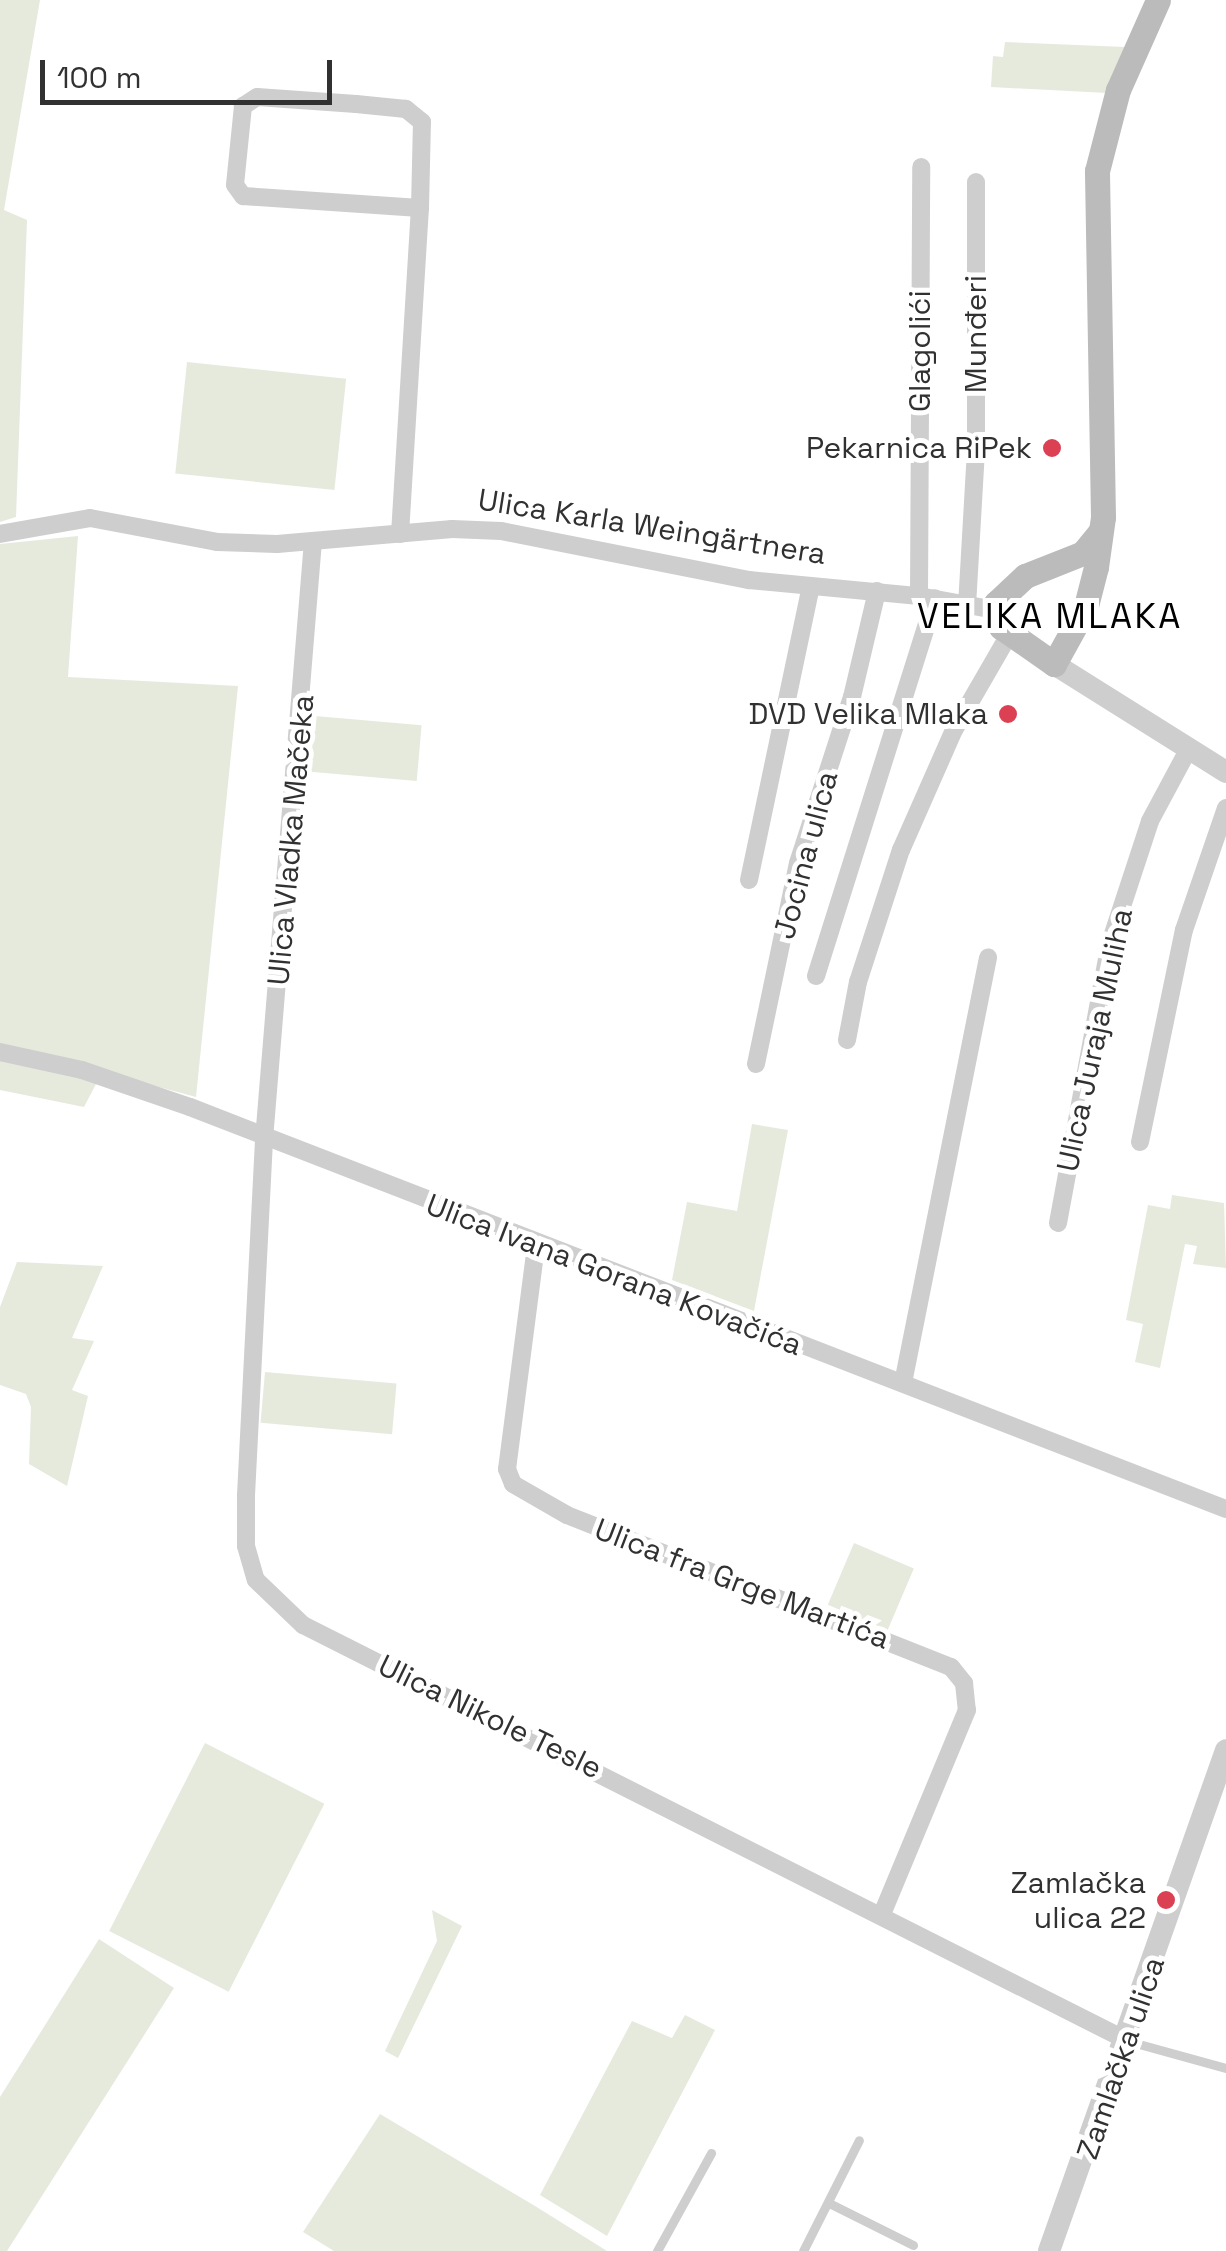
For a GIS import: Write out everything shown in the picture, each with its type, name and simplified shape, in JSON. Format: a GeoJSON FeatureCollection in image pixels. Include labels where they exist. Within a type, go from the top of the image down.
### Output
{"type":"FeatureCollection","features":[{"type":"Feature","properties":{"kind":"main road"},"geometry":{"type":"LineString","coordinates":[[1100,532],[1082,554],[1014,582],[995,610],[1010,633],[1054,664],[1086,606],[1100,532],[1106,394],[1097,171],[1118,90],[1158,0]]}},
{"type":"Feature","properties":{"kind":"street"},"geometry":{"type":"LineString","coordinates":[[400,534],[420,208],[424,131],[415,114],[257,97],[242,106],[236,185],[243,196],[420,208]]}},
{"type":"Feature","properties":{"kind":"street","name":"Glagolići"},"geometry":{"type":"LineString","coordinates":[[816,976],[927,597],[921,166]]}},
{"type":"Feature","properties":{"kind":"street","name":"Munđeri"},"geometry":{"type":"LineString","coordinates":[[967,606],[976,429],[976,182]]}},
{"type":"Feature","properties":{"kind":"street","name":"Ulica Karla Weingärtnera"},"geometry":{"type":"LineString","coordinates":[[0,534],[90,518],[217,542],[502,531],[810,587],[927,597],[995,610]]}},
{"type":"Feature","properties":{"kind":"street","name":"Ulica Vladka Mačeka"},"geometry":{"type":"LineString","coordinates":[[264,1140],[313,541]]}},
{"type":"Feature","properties":{"kind":"street","name":"Jocina ulica"},"geometry":{"type":"LineString","coordinates":[[749,880],[810,587]]}},
{"type":"Feature","properties":{"kind":"street","name":"Jocina ulica"},"geometry":{"type":"LineString","coordinates":[[756,1064],[798,862],[852,697],[877,591]]}},
{"type":"Feature","properties":{"kind":"street"},"geometry":{"type":"LineString","coordinates":[[847,1040],[858,982],[901,850],[954,730],[1010,633]]}},
{"type":"Feature","properties":{"kind":"street"},"geometry":{"type":"LineString","coordinates":[[1054,664],[1226,772]]}},
{"type":"Feature","properties":{"kind":"street","name":"Ulica Juraja Muliha"},"geometry":{"type":"LineString","coordinates":[[1058,1222],[1110,943],[1150,822],[1188,750]]}},
{"type":"Feature","properties":{"kind":"street"},"geometry":{"type":"LineString","coordinates":[[1140,1142],[1180,946],[1226,808]]}},
{"type":"Feature","properties":{"kind":"street"},"geometry":{"type":"LineString","coordinates":[[903,1383],[988,957]]}},
{"type":"Feature","properties":{"kind":"street","name":"Ulica Ivana Gorana Kovačića"},"geometry":{"type":"LineString","coordinates":[[0,1052],[82,1070],[1226,1509]]}},
{"type":"Feature","properties":{"kind":"street","name":"Ulica Nikole Tesle"},"geometry":{"type":"LineString","coordinates":[[264,1140],[246,1532],[248,1565],[266,1594],[304,1625],[1128,2041]]}},
{"type":"Feature","properties":{"kind":"street","name":"Ulica fra Grge Martića"},"geometry":{"type":"LineString","coordinates":[[536,1246],[507,1470],[513,1484],[566,1515],[952,1667],[964,1683],[967,1710],[959,1734],[882,1914]]}},
{"type":"Feature","properties":{"kind":"street","name":"Zamlačka ulica"},"geometry":{"type":"LineString","coordinates":[[1049,2251],[1128,2041],[1226,1750]]}},
{"type":"Feature","properties":{"kind":"lane"},"geometry":{"type":"LineString","coordinates":[[1128,2041],[1226,2068]]}},
{"type":"Feature","properties":{"kind":"lane"},"geometry":{"type":"LineString","coordinates":[[803,2251],[859,2140]]}},
{"type":"Feature","properties":{"kind":"lane"},"geometry":{"type":"LineString","coordinates":[[657,2251],[710,2153]]}},
{"type":"Feature","properties":{"kind":"lane"},"geometry":{"type":"LineString","coordinates":[[829,2202],[913,2245]]}},
{"type":"Feature","properties":{"kind":"shaded area"},"geometry":{"type":"Polygon","coordinates":[[[0,0],[40,0],[4,210],[27,220],[16,517],[0,522],[0,0]]]}},
{"type":"Feature","properties":{"kind":"shaded area"},"geometry":{"type":"Polygon","coordinates":[[[1005,42],[1125,47],[1107,93],[991,87],[993,56],[1003,57],[1005,42]]]}},
{"type":"Feature","properties":{"kind":"shaded area"},"geometry":{"type":"Polygon","coordinates":[[[187,362],[346,379],[334,490],[175,473],[187,362]]]}},
{"type":"Feature","properties":{"kind":"shaded area"},"geometry":{"type":"Polygon","coordinates":[[[78,536],[68,677],[238,686],[196,1097],[0,1044],[0,544],[78,536]]]}},
{"type":"Feature","properties":{"kind":"shaded area"},"geometry":{"type":"Polygon","coordinates":[[[315,716],[422,725],[417,781],[310,772],[315,716]]]}},
{"type":"Feature","properties":{"kind":"shaded area"},"geometry":{"type":"Polygon","coordinates":[[[0,1059],[96,1084],[84,1107],[0,1090],[0,1059]]]}},
{"type":"Feature","properties":{"kind":"shaded area"},"geometry":{"type":"Polygon","coordinates":[[[752,1124],[788,1130],[754,1311],[672,1280],[687,1202],[737,1211],[752,1124]]]}},
{"type":"Feature","properties":{"kind":"shaded area"},"geometry":{"type":"Polygon","coordinates":[[[1172,1195],[1224,1203],[1226,1268],[1193,1264],[1197,1246],[1185,1244],[1160,1368],[1135,1362],[1143,1324],[1126,1320],[1148,1205],[1170,1209],[1172,1195]]]}},
{"type":"Feature","properties":{"kind":"shaded area"},"geometry":{"type":"Polygon","coordinates":[[[17,1262],[103,1266],[72,1338],[94,1341],[72,1390],[88,1396],[67,1486],[29,1464],[31,1407],[26,1394],[0,1385],[0,1307],[17,1262]]]}},
{"type":"Feature","properties":{"kind":"shaded area"},"geometry":{"type":"Polygon","coordinates":[[[265,1372],[396,1384],[392,1434],[261,1423],[265,1372]]]}},
{"type":"Feature","properties":{"kind":"shaded area"},"geometry":{"type":"Polygon","coordinates":[[[854,1543],[914,1568],[888,1630],[828,1605],[854,1543]]]}},
{"type":"Feature","properties":{"kind":"shaded area"},"geometry":{"type":"Polygon","coordinates":[[[205,1743],[324,1804],[229,1992],[109,1931],[205,1743]]]}},
{"type":"Feature","properties":{"kind":"shaded area"},"geometry":{"type":"Polygon","coordinates":[[[432,1910],[462,1926],[398,2058],[385,2051],[437,1941],[432,1910]]]}},
{"type":"Feature","properties":{"kind":"shaded area"},"geometry":{"type":"Polygon","coordinates":[[[99,1939],[174,1988],[7,2251],[0,2251],[0,2097],[99,1939]]]}},
{"type":"Feature","properties":{"kind":"shaded area"},"geometry":{"type":"Polygon","coordinates":[[[685,2015],[715,2030],[607,2236],[540,2195],[632,2021],[672,2038],[685,2015]]]}},
{"type":"Feature","properties":{"kind":"shaded area"},"geometry":{"type":"Polygon","coordinates":[[[380,2114],[607,2251],[334,2251],[303,2232],[380,2114]]]}},
{"type":"Feature","properties":{"kind":"place","name":"Pekarnica RiPek"},"geometry":{"type":"Point","coordinates":[1052,448]}},
{"type":"Feature","properties":{"kind":"place","name":"DVD Velika Mlaka"},"geometry":{"type":"Point","coordinates":[1008,714]}},
{"type":"Feature","properties":{"kind":"place","name":"Zamlačka ulica 22"},"geometry":{"type":"Point","coordinates":[1166,1900]}},
{"type":"Feature","properties":{"kind":"district","name":"VELIKA MLAKA"},"geometry":{"type":"Point","coordinates":[1050,616]}}]}
